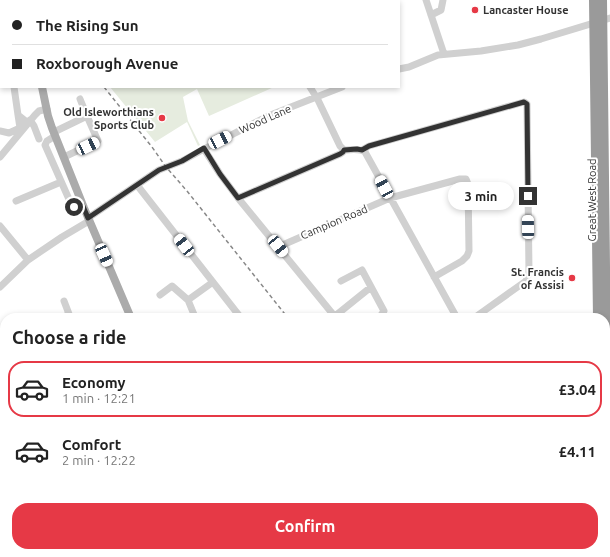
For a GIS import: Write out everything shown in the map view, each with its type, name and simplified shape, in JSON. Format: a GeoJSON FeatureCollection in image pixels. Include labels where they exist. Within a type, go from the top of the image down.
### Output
{"type":"FeatureCollection","features":[{"type":"Feature","properties":{"kind":"highway","name":"Great West Road"},"geometry":{"type":"LineString","coordinates":[[594,0],[602,20],[608,279],[607,313]]}},
{"type":"Feature","properties":{"kind":"highway","name":"Great West Road"},"geometry":{"type":"LineString","coordinates":[[598,313],[602,0]]}},
{"type":"Feature","properties":{"kind":"main road"},"geometry":{"type":"LineString","coordinates":[[42,88],[54,134],[129,313]]}},
{"type":"Feature","properties":{"kind":"street"},"geometry":{"type":"LineString","coordinates":[[426,0],[444,54]]}},
{"type":"Feature","properties":{"kind":"street"},"geometry":{"type":"LineString","coordinates":[[431,14],[441,10],[443,0]]}},
{"type":"Feature","properties":{"kind":"street"},"geometry":{"type":"LineString","coordinates":[[400,70],[438,55],[481,51],[518,45],[602,20]]}},
{"type":"Feature","properties":{"kind":"street"},"geometry":{"type":"LineString","coordinates":[[0,131],[9,133],[20,128],[14,88]]}},
{"type":"Feature","properties":{"kind":"street"},"geometry":{"type":"LineString","coordinates":[[311,88],[340,146],[344,150]]}},
{"type":"Feature","properties":{"kind":"street","name":"Wood Lane"},"geometry":{"type":"LineString","coordinates":[[0,287],[28,260],[159,170],[182,161],[204,148],[268,116],[339,88]]}},
{"type":"Feature","properties":{"kind":"street"},"geometry":{"type":"LineString","coordinates":[[64,157],[98,141],[80,99]]}},
{"type":"Feature","properties":{"kind":"street"},"geometry":{"type":"LineString","coordinates":[[362,150],[369,146],[524,102],[527,104],[529,273],[526,281],[481,313]]}},
{"type":"Feature","properties":{"kind":"street"},"geometry":{"type":"LineString","coordinates":[[0,157],[29,121],[39,111],[47,109]]}},
{"type":"Feature","properties":{"kind":"street"},"geometry":{"type":"LineString","coordinates":[[18,115],[29,121],[34,126],[39,139]]}},
{"type":"Feature","properties":{"kind":"street"},"geometry":{"type":"LineString","coordinates":[[82,204],[72,207],[45,145],[54,134],[87,116]]}},
{"type":"Feature","properties":{"kind":"street"},"geometry":{"type":"LineString","coordinates":[[204,148],[220,174],[238,198],[332,313]]}},
{"type":"Feature","properties":{"kind":"street"},"geometry":{"type":"LineString","coordinates":[[238,198],[340,154],[344,150],[362,150],[368,156],[454,313]]}},
{"type":"Feature","properties":{"kind":"street","name":"Campion Road"},"geometry":{"type":"LineString","coordinates":[[278,246],[390,198],[460,179],[466,179],[468,184],[469,251],[467,256],[462,261],[434,277]]}},
{"type":"Feature","properties":{"kind":"street"},"geometry":{"type":"LineString","coordinates":[[16,201],[61,182]]}},
{"type":"Feature","properties":{"kind":"street"},"geometry":{"type":"LineString","coordinates":[[136,185],[237,313]]}},
{"type":"Feature","properties":{"kind":"street"},"geometry":{"type":"LineString","coordinates":[[0,226],[28,260]]}},
{"type":"Feature","properties":{"kind":"street"},"geometry":{"type":"LineString","coordinates":[[341,281],[362,270],[384,311],[383,313]]}},
{"type":"Feature","properties":{"kind":"street"},"geometry":{"type":"LineString","coordinates":[[188,300],[213,282]]}},
{"type":"Feature","properties":{"kind":"street"},"geometry":{"type":"LineString","coordinates":[[160,295],[174,284],[188,300],[194,313]]}},
{"type":"Feature","properties":{"kind":"street"},"geometry":{"type":"LineString","coordinates":[[340,313],[371,287]]}},
{"type":"Feature","properties":{"kind":"street"},"geometry":{"type":"LineString","coordinates":[[64,301],[69,313]]}},
{"type":"Feature","properties":{"kind":"green space","name":"Old Isleworthians Sports Club"},"geometry":{"type":"Polygon","coordinates":[[[111,88],[272,88],[209,116],[197,89],[183,97],[188,121],[200,145],[198,146],[187,122],[155,142],[111,88]]]}},
{"type":"Feature","properties":{"kind":"railway"},"geometry":{"type":"LineString","coordinates":[[105,88],[166,167],[187,191],[284,313]]}},
{"type":"Feature","properties":{"kind":"place","name":"Lancaster House"},"geometry":{"type":"Point","coordinates":[475,10]}},
{"type":"Feature","properties":{"kind":"place","name":"Old Isleworthians Sports Club"},"geometry":{"type":"Point","coordinates":[162,118]}},
{"type":"Feature","properties":{"kind":"place","name":"St. Francis of Assisi"},"geometry":{"type":"Point","coordinates":[572,278]}},
{"type":"Feature","properties":{"kind":"route"},"geometry":{"type":"LineString","coordinates":[[74,207],[82,204],[88,218],[159,170],[182,161],[204,148],[220,174],[238,198],[340,154],[344,150],[362,150],[369,146],[524,102],[527,104],[528,196]]}}]}
